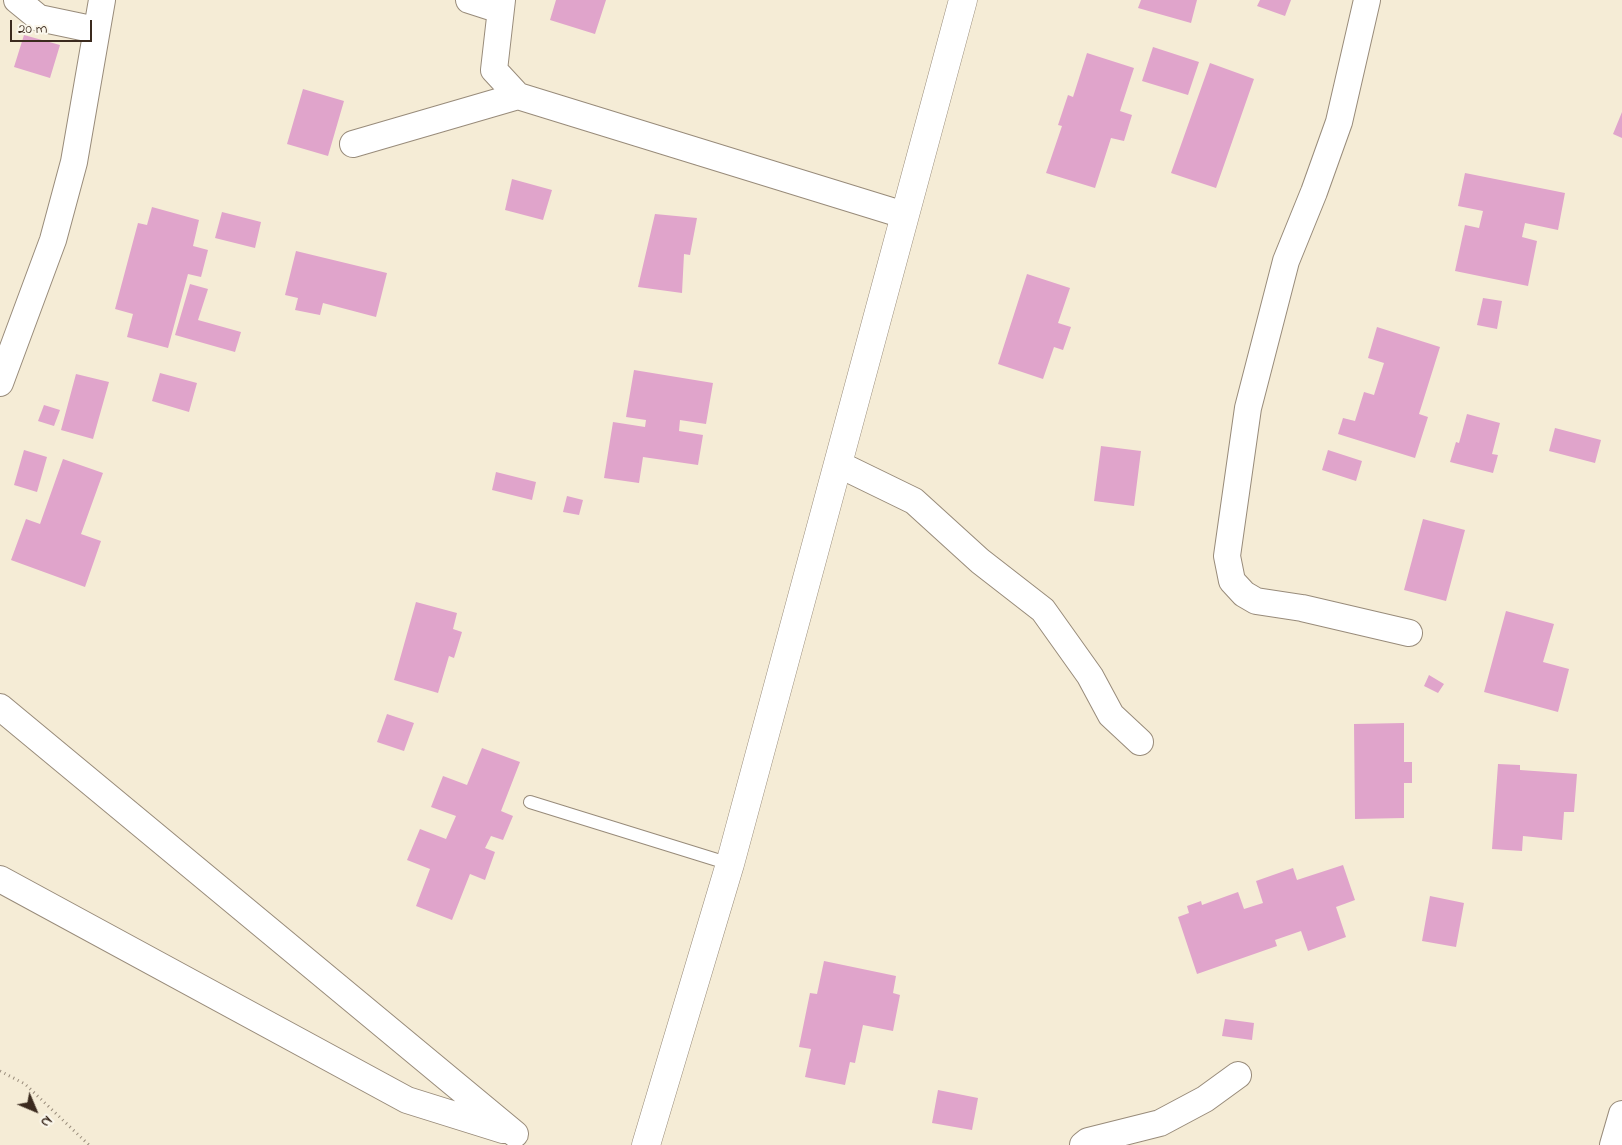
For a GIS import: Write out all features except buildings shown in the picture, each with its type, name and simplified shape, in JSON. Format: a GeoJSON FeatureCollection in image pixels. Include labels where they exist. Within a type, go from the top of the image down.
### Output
{"type":"FeatureCollection","features":[{"type":"Feature","properties":{"kind":"street"},"geometry":{"type":"LineString","coordinates":[[17,0],[38,18],[96,30]]}},
{"type":"Feature","properties":{"kind":"street"},"geometry":{"type":"LineString","coordinates":[[0,383],[53,240],[74,162],[102,0]]}},
{"type":"Feature","properties":{"kind":"street"},"geometry":{"type":"LineString","coordinates":[[469,0],[501,5],[494,70],[518,96],[904,215]]}},
{"type":"Feature","properties":{"kind":"street"},"geometry":{"type":"LineString","coordinates":[[646,1145],[730,864],[963,0]]}},
{"type":"Feature","properties":{"kind":"street"},"geometry":{"type":"LineString","coordinates":[[1367,0],[1339,122],[1314,192],[1286,260],[1248,408],[1227,556],[1232,581],[1244,594],[1256,601],[1302,608],[1409,633]]}},
{"type":"Feature","properties":{"kind":"street"},"geometry":{"type":"LineString","coordinates":[[353,144],[518,96]]}},
{"type":"Feature","properties":{"kind":"street"},"geometry":{"type":"LineString","coordinates":[[838,464],[914,500],[980,561],[1043,610],[1090,676],[1112,714],[1140,742]]}},
{"type":"Feature","properties":{"kind":"street"},"geometry":{"type":"LineString","coordinates":[[0,707],[522,1140]]}},
{"type":"Feature","properties":{"kind":"street"},"geometry":{"type":"LineString","coordinates":[[0,879],[407,1100],[522,1140]]}},
{"type":"Feature","properties":{"kind":"street"},"geometry":{"type":"LineString","coordinates":[[1083,1145],[1088,1141],[1160,1124],[1205,1099],[1238,1075]]}},
{"type":"Feature","properties":{"kind":"street"},"geometry":{"type":"LineString","coordinates":[[1613,1145],[1622,1114]]}},
{"type":"Feature","properties":{"kind":"lane"},"geometry":{"type":"LineString","coordinates":[[530,802],[730,864]]}},
{"type":"Feature","properties":{"kind":"path"},"geometry":{"type":"LineString","coordinates":[[0,1071],[25,1084],[89,1145]]}}]}
